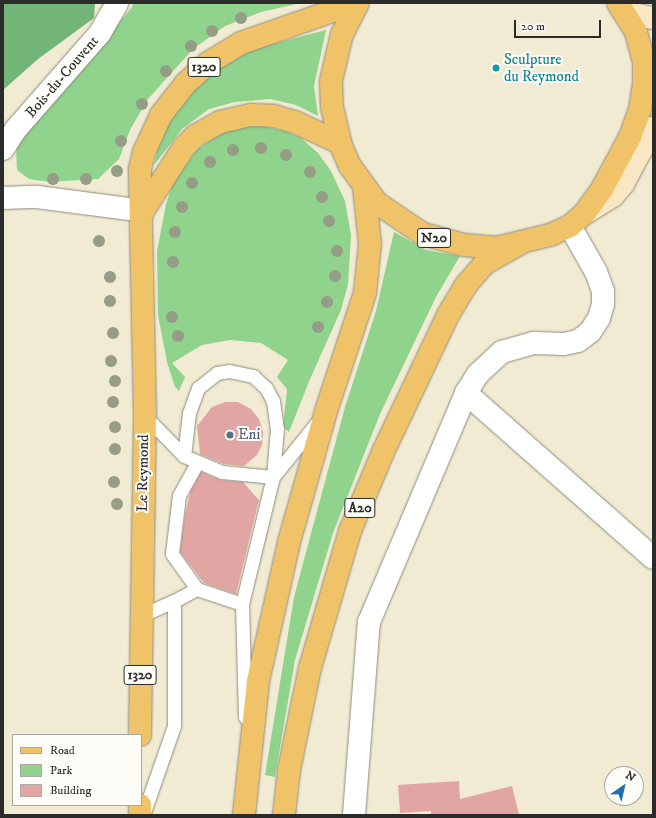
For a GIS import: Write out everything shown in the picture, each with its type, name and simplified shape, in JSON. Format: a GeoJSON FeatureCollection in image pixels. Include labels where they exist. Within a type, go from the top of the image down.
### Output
{"type":"FeatureCollection","features":[{"type":"Feature","properties":{"kind":"main road","name":"N20"},"geometry":{"type":"LineString","coordinates":[[357,3],[342,34],[331,81],[332,107],[340,143],[350,166],[364,187],[391,214],[436,238],[464,245],[496,248],[521,243],[577,220]]}},
{"type":"Feature","properties":{"kind":"main road","name":"1320"},"geometry":{"type":"LineString","coordinates":[[143,211],[140,169],[144,152],[161,115],[185,84],[208,63],[241,43],[357,3]]}},
{"type":"Feature","properties":{"kind":"main road"},"geometry":{"type":"LineString","coordinates":[[621,7],[653,18]]}},
{"type":"Feature","properties":{"kind":"main road"},"geometry":{"type":"LineString","coordinates":[[577,220],[617,163],[640,109],[644,84],[643,55],[636,32],[621,7]]}},
{"type":"Feature","properties":{"kind":"main road","name":"1320"},"geometry":{"type":"LineString","coordinates":[[143,211],[184,147],[195,136],[220,122],[250,115],[274,116],[295,122],[340,143]]}},
{"type":"Feature","properties":{"kind":"main road"},"geometry":{"type":"LineString","coordinates":[[577,220],[601,206],[620,188],[653,128]]}},
{"type":"Feature","properties":{"kind":"main road"},"geometry":{"type":"LineString","coordinates":[[244,815],[247,769],[265,650],[289,542],[326,411],[365,293],[369,269],[370,244],[364,187]]}},
{"type":"Feature","properties":{"kind":"main road","name":"Le Reymond"},"geometry":{"type":"LineString","coordinates":[[140,734],[140,616],[145,416],[140,269],[143,211]]}},
{"type":"Feature","properties":{"kind":"main road","name":"A20"},"geometry":{"type":"LineString","coordinates":[[284,815],[289,770],[310,668],[350,531],[383,452],[448,314],[466,285],[484,264],[521,243]]}},
{"type":"Feature","properties":{"kind":"street","name":"Bois-du-Couvent"},"geometry":{"type":"LineString","coordinates":[[3,149],[16,129],[100,33],[117,3]]}},
{"type":"Feature","properties":{"kind":"street"},"geometry":{"type":"LineString","coordinates":[[3,198],[37,197],[143,211]]}},
{"type":"Feature","properties":{"kind":"street"},"geometry":{"type":"LineString","coordinates":[[354,815],[369,622],[466,393],[478,374],[502,352],[534,343],[564,344],[578,341],[590,332],[599,318],[603,304],[602,291],[577,220]]}},
{"type":"Feature","properties":{"kind":"street"},"geometry":{"type":"LineString","coordinates":[[466,393],[653,558]]}},
{"type":"Feature","properties":{"kind":"lane"},"geometry":{"type":"LineString","coordinates":[[184,456],[189,413],[198,388],[217,373],[241,372],[258,380],[266,388],[273,401],[277,428],[273,477],[242,604],[247,769]]}},
{"type":"Feature","properties":{"kind":"lane"},"geometry":{"type":"LineString","coordinates":[[273,477],[326,411]]}},
{"type":"Feature","properties":{"kind":"lane"},"geometry":{"type":"LineString","coordinates":[[145,416],[184,456],[197,463],[222,472],[273,477]]}},
{"type":"Feature","properties":{"kind":"lane"},"geometry":{"type":"LineString","coordinates":[[197,463],[179,495],[172,554],[197,589],[242,604]]}},
{"type":"Feature","properties":{"kind":"lane"},"geometry":{"type":"LineString","coordinates":[[140,616],[197,589]]}},
{"type":"Feature","properties":{"kind":"lane"},"geometry":{"type":"LineString","coordinates":[[143,815],[174,726],[174,601]]}},
{"type":"Feature","properties":{"kind":"green space"},"geometry":{"type":"Polygon","coordinates":[[[3,3],[95,3],[94,18],[38,59],[3,90],[3,3]]]}},
{"type":"Feature","properties":{"kind":"green space"},"geometry":{"type":"Polygon","coordinates":[[[133,3],[301,3],[261,12],[225,26],[193,49],[148,99],[130,130],[119,159],[98,179],[49,182],[29,179],[17,170],[16,145],[132,7],[133,3]]]}},
{"type":"Feature","properties":{"kind":"green space"},"geometry":{"type":"Polygon","coordinates":[[[326,30],[314,86],[318,116],[296,105],[270,99],[235,102],[209,109],[182,129],[154,165],[162,130],[195,87],[221,64],[253,49],[326,30]]]}},
{"type":"Feature","properties":{"kind":"green space"},"geometry":{"type":"Polygon","coordinates":[[[246,126],[262,126],[285,131],[301,138],[318,153],[331,171],[345,201],[351,235],[348,284],[341,310],[310,379],[289,432],[283,427],[287,389],[277,377],[288,360],[261,343],[230,340],[202,345],[172,363],[185,377],[179,391],[175,387],[167,362],[158,315],[157,251],[166,204],[173,183],[196,151],[223,131],[246,126]]]}},
{"type":"Feature","properties":{"kind":"green space"},"geometry":{"type":"Polygon","coordinates":[[[394,232],[426,250],[460,256],[436,297],[380,414],[333,533],[295,660],[275,777],[265,775],[294,597],[345,407],[376,311],[394,232]]]}},
{"type":"Feature","properties":{"kind":"building"},"geometry":{"type":"Polygon","coordinates":[[[225,402],[238,402],[251,409],[259,419],[263,432],[262,445],[257,455],[244,466],[224,464],[200,454],[197,426],[212,407],[225,402]]]}},
{"type":"Feature","properties":{"kind":"building"},"geometry":{"type":"Polygon","coordinates":[[[201,472],[221,480],[243,482],[259,500],[236,594],[204,583],[180,552],[185,514],[191,490],[201,472]]]}},
{"type":"Feature","properties":{"kind":"building"},"geometry":{"type":"Polygon","coordinates":[[[459,781],[460,799],[512,786],[519,815],[431,815],[431,811],[400,813],[398,785],[459,781]]]}},
{"type":"Feature","properties":{"kind":"place","name":"Sculpture du Reymond"},"geometry":{"type":"Point","coordinates":[496,68]}},
{"type":"Feature","properties":{"kind":"place","name":"Eni"},"geometry":{"type":"Point","coordinates":[230,435]}}]}
